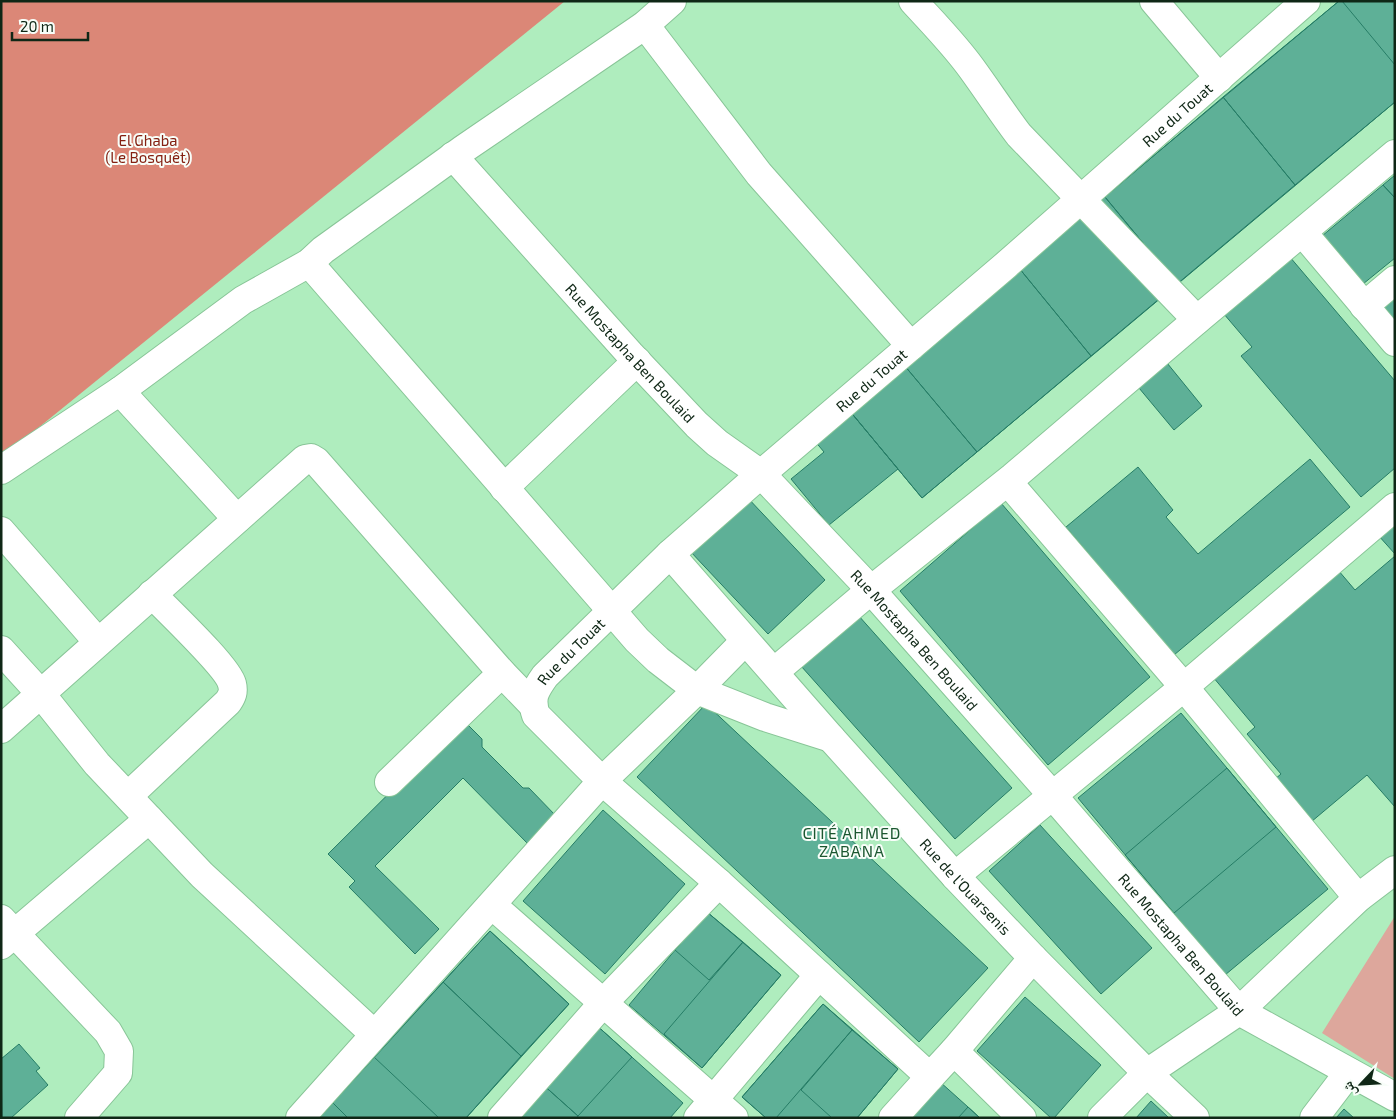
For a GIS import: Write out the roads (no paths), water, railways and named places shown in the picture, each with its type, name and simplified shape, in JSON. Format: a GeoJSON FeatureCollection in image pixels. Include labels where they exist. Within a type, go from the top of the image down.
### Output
{"type":"FeatureCollection","features":[{"type":"Feature","properties":{"kind":"street"},"geometry":{"type":"LineString","coordinates":[[1,470],[120,391],[243,300],[309,263],[323,250],[453,156],[645,25],[672,1]]}},
{"type":"Feature","properties":{"kind":"street"},"geometry":{"type":"LineString","coordinates":[[913,1],[943,33],[971,68],[996,106],[1019,135],[1197,320]]}},
{"type":"Feature","properties":{"kind":"street"},"geometry":{"type":"LineString","coordinates":[[1154,1],[1219,78]]}},
{"type":"Feature","properties":{"kind":"street","name":"Rue du Touat"},"geometry":{"type":"LineString","coordinates":[[930,1076],[719,884],[602,781],[536,715],[532,704],[536,688],[545,676],[611,610],[670,554],[1081,199],[1306,1]]}},
{"type":"Feature","properties":{"kind":"street"},"geometry":{"type":"LineString","coordinates":[[645,25],[759,174],[911,346]]}},
{"type":"Feature","properties":{"kind":"street"},"geometry":{"type":"LineString","coordinates":[[774,672],[871,590],[1008,482],[1395,154]]}},
{"type":"Feature","properties":{"kind":"street","name":"Rue Mostapha Ben Boulaid"},"geometry":{"type":"LineString","coordinates":[[453,156],[697,425],[717,443],[761,474],[871,590],[1239,1011],[1395,1097]]}},
{"type":"Feature","properties":{"kind":"street"},"geometry":{"type":"LineString","coordinates":[[1302,233],[1395,342]]}},
{"type":"Feature","properties":{"kind":"street"},"geometry":{"type":"LineString","coordinates":[[309,263],[504,488],[651,653],[697,690],[765,716],[831,738]]}},
{"type":"Feature","properties":{"kind":"street"},"geometry":{"type":"LineString","coordinates":[[1364,306],[1395,280]]}},
{"type":"Feature","properties":{"kind":"street"},"geometry":{"type":"LineString","coordinates":[[504,488],[637,361]]}},
{"type":"Feature","properties":{"kind":"street"},"geometry":{"type":"LineString","coordinates":[[120,391],[236,519]]}},
{"type":"Feature","properties":{"kind":"street"},"geometry":{"type":"LineString","coordinates":[[1,728],[236,519],[305,459],[311,458],[316,461],[502,674],[532,704]]}},
{"type":"Feature","properties":{"kind":"street"},"geometry":{"type":"LineString","coordinates":[[1008,482],[1184,687],[1358,898]]}},
{"type":"Feature","properties":{"kind":"street"},"geometry":{"type":"LineString","coordinates":[[955,876],[1184,687],[1395,507]]}},
{"type":"Feature","properties":{"kind":"street"},"geometry":{"type":"LineString","coordinates":[[1,531],[98,642]]}},
{"type":"Feature","properties":{"kind":"street","name":"Rue de l'Ouarsenis"},"geometry":{"type":"LineString","coordinates":[[670,554],[955,876],[1032,958],[1147,1074],[1195,1118]]}},
{"type":"Feature","properties":{"kind":"street"},"geometry":{"type":"LineString","coordinates":[[128,796],[228,702],[233,693],[232,682],[217,662],[152,594]]}},
{"type":"Feature","properties":{"kind":"street"},"geometry":{"type":"LineString","coordinates":[[300,1118],[602,781],[746,641]]}},
{"type":"Feature","properties":{"kind":"street"},"geometry":{"type":"LineString","coordinates":[[1,650],[41,694],[97,764],[202,875],[374,1034]]}},
{"type":"Feature","properties":{"kind":"street"},"geometry":{"type":"LineString","coordinates":[[388,782],[502,674]]}},
{"type":"Feature","properties":{"kind":"street"},"geometry":{"type":"LineString","coordinates":[[79,1118],[118,1073],[119,1051],[108,1032],[5,932],[149,819]]}},
{"type":"Feature","properties":{"kind":"street"},"geometry":{"type":"LineString","coordinates":[[1102,1118],[1147,1074],[1239,1011],[1358,898],[1395,870]]}},
{"type":"Feature","properties":{"kind":"street"},"geometry":{"type":"LineString","coordinates":[[502,1118],[604,1002],[719,884]]}},
{"type":"Feature","properties":{"kind":"street"},"geometry":{"type":"LineString","coordinates":[[492,904],[604,1002],[716,1112],[819,975]]}},
{"type":"Feature","properties":{"kind":"street"},"geometry":{"type":"LineString","coordinates":[[893,1118],[954,1051],[1032,958]]}},
{"type":"Feature","properties":{"kind":"street"},"geometry":{"type":"LineString","coordinates":[[954,1051],[1022,1118]]}},
{"type":"Feature","properties":{"kind":"street"},"geometry":{"type":"LineString","coordinates":[[1314,1118],[1349,1072]]}},
{"type":"Feature","properties":{"kind":"district","name":"CITÉ AHMED ZABANA"},"geometry":{"type":"Point","coordinates":[852,841]}},
{"type":"Feature","properties":{"kind":"park label","name":"El Ghaba (Le Bosquêt)"},"geometry":{"type":"Point","coordinates":[148,148]}}]}
